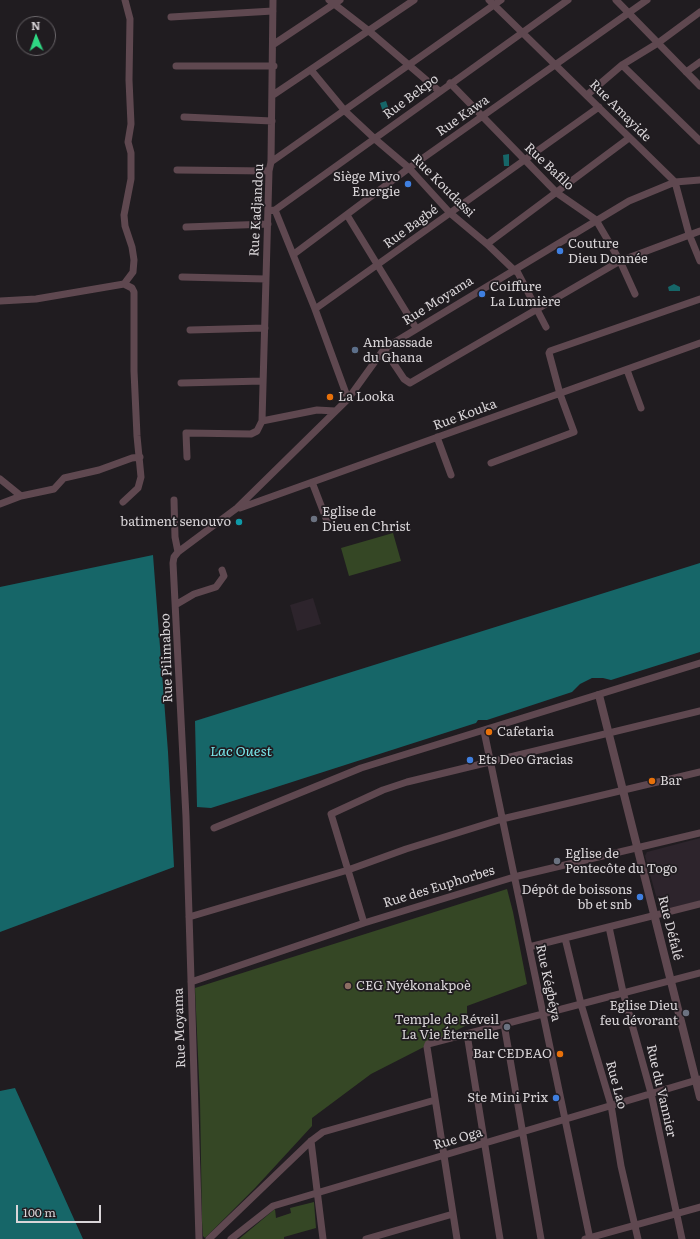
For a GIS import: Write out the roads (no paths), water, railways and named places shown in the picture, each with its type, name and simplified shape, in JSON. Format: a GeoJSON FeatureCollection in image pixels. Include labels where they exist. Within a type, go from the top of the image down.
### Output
{"type":"FeatureCollection","features":[{"type":"Feature","properties":{"kind":"street"},"geometry":{"type":"LineString","coordinates":[[124,284],[133,272],[134,260],[132,247],[125,226],[124,215],[131,179],[131,153],[128,142],[131,124],[129,80],[130,19],[125,0]]}},
{"type":"Feature","properties":{"kind":"street","name":"Rue Kadjandou"},"geometry":{"type":"LineString","coordinates":[[262,421],[268,224],[271,210],[269,170],[272,162],[274,66],[273,0]]}},
{"type":"Feature","properties":{"kind":"street"},"geometry":{"type":"LineString","coordinates":[[273,95],[414,0]]}},
{"type":"Feature","properties":{"kind":"street"},"geometry":{"type":"LineString","coordinates":[[272,162],[409,66],[491,3],[501,0]]}},
{"type":"Feature","properties":{"kind":"street","name":"Rue Bekpo"},"geometry":{"type":"LineString","coordinates":[[271,210],[375,139],[438,91],[522,34],[568,0]]}},
{"type":"Feature","properties":{"kind":"street"},"geometry":{"type":"LineString","coordinates":[[616,0],[700,86]]}},
{"type":"Feature","properties":{"kind":"street","name":"Rue Kawa"},"geometry":{"type":"LineString","coordinates":[[294,254],[409,168],[646,0]]}},
{"type":"Feature","properties":{"kind":"street"},"geometry":{"type":"LineString","coordinates":[[274,44],[334,2],[370,31],[438,91]]}},
{"type":"Feature","properties":{"kind":"street","name":"Rue Amayide"},"geometry":{"type":"LineString","coordinates":[[491,3],[554,66],[587,95],[675,182]]}},
{"type":"Feature","properties":{"kind":"street"},"geometry":{"type":"LineString","coordinates":[[171,17],[273,11]]}},
{"type":"Feature","properties":{"kind":"street"},"geometry":{"type":"LineString","coordinates":[[587,95],[622,65],[658,43],[700,12]]}},
{"type":"Feature","properties":{"kind":"street"},"geometry":{"type":"LineString","coordinates":[[686,72],[700,62]]}},
{"type":"Feature","properties":{"kind":"street"},"geometry":{"type":"LineString","coordinates":[[622,65],[700,141]]}},
{"type":"Feature","properties":{"kind":"street"},"geometry":{"type":"LineString","coordinates":[[176,66],[274,66]]}},
{"type":"Feature","properties":{"kind":"street","name":"Rue Koudassi"},"geometry":{"type":"LineString","coordinates":[[311,70],[345,110],[375,139],[409,168],[450,213],[487,244],[512,270],[518,273],[546,327]]}},
{"type":"Feature","properties":{"kind":"street","name":"Rue Bafilo"},"geometry":{"type":"LineString","coordinates":[[450,83],[524,161],[557,193],[596,220],[620,261],[635,294]]}},
{"type":"Feature","properties":{"kind":"street","name":"Rue Bagbé"},"geometry":{"type":"LineString","coordinates":[[315,309],[378,266],[599,107]]}},
{"type":"Feature","properties":{"kind":"street"},"geometry":{"type":"LineString","coordinates":[[184,117],[272,121]]}},
{"type":"Feature","properties":{"kind":"street"},"geometry":{"type":"LineString","coordinates":[[487,244],[629,138]]}},
{"type":"Feature","properties":{"kind":"street"},"geometry":{"type":"LineString","coordinates":[[177,170],[269,170]]}},
{"type":"Feature","properties":{"kind":"street","name":"Rue Moyama"},"geometry":{"type":"LineString","coordinates":[[178,552],[237,508],[348,399],[384,349],[512,270],[629,201],[675,182],[700,180]]}},
{"type":"Feature","properties":{"kind":"street"},"geometry":{"type":"LineString","coordinates":[[675,182],[689,234],[700,261]]}},
{"type":"Feature","properties":{"kind":"street"},"geometry":{"type":"LineString","coordinates":[[271,210],[294,254],[348,399]]}},
{"type":"Feature","properties":{"kind":"street"},"geometry":{"type":"LineString","coordinates":[[347,215],[416,328]]}},
{"type":"Feature","properties":{"kind":"street"},"geometry":{"type":"LineString","coordinates":[[186,227],[268,224]]}},
{"type":"Feature","properties":{"kind":"street"},"geometry":{"type":"LineString","coordinates":[[384,349],[404,379],[410,383],[620,261],[700,231]]}},
{"type":"Feature","properties":{"kind":"street"},"geometry":{"type":"LineString","coordinates":[[182,277],[266,279]]}},
{"type":"Feature","properties":{"kind":"street"},"geometry":{"type":"LineString","coordinates":[[0,301],[36,299],[124,284],[132,288],[134,292],[134,371],[137,436],[141,477],[138,488],[123,502]]}},
{"type":"Feature","properties":{"kind":"street"},"geometry":{"type":"LineString","coordinates":[[491,463],[574,432],[560,394],[548,353],[550,351],[700,299]]}},
{"type":"Feature","properties":{"kind":"street"},"geometry":{"type":"LineString","coordinates":[[190,330],[265,328]]}},
{"type":"Feature","properties":{"kind":"street","name":"Rue Kouka"},"geometry":{"type":"LineString","coordinates":[[237,508],[700,344]]}},
{"type":"Feature","properties":{"kind":"street"},"geometry":{"type":"LineString","coordinates":[[627,370],[641,408]]}},
{"type":"Feature","properties":{"kind":"street"},"geometry":{"type":"LineString","coordinates":[[181,383],[263,381]]}},
{"type":"Feature","properties":{"kind":"street"},"geometry":{"type":"LineString","coordinates":[[187,457],[186,433],[253,433],[257,431],[262,421],[317,410],[335,411]]}},
{"type":"Feature","properties":{"kind":"street"},"geometry":{"type":"LineString","coordinates":[[436,437],[451,475]]}},
{"type":"Feature","properties":{"kind":"street"},"geometry":{"type":"LineString","coordinates":[[0,504],[21,496],[54,489],[64,478],[98,470],[132,458],[140,457]]}},
{"type":"Feature","properties":{"kind":"street"},"geometry":{"type":"LineString","coordinates":[[0,479],[21,496]]}},
{"type":"Feature","properties":{"kind":"street"},"geometry":{"type":"LineString","coordinates":[[312,482],[327,521]]}},
{"type":"Feature","properties":{"kind":"street","name":"Rue Pilimaboo"},"geometry":{"type":"LineString","coordinates":[[174,500],[175,537],[178,552],[174,557],[173,563],[177,604],[186,817]]}},
{"type":"Feature","properties":{"kind":"street"},"geometry":{"type":"LineString","coordinates":[[177,604],[194,594],[216,587],[224,576],[222,570]]}},
{"type":"Feature","properties":{"kind":"street"},"geometry":{"type":"LineString","coordinates":[[214,828],[361,768],[700,663]]}},
{"type":"Feature","properties":{"kind":"street","name":"Rue Défalé"},"geometry":{"type":"LineString","coordinates":[[599,695],[654,915],[698,1080],[700,1097]]}},
{"type":"Feature","properties":{"kind":"street"},"geometry":{"type":"LineString","coordinates":[[364,923],[331,814],[397,784],[700,711]]}},
{"type":"Feature","properties":{"kind":"street","name":"Rue Kégbéya"},"geometry":{"type":"LineString","coordinates":[[484,731],[565,1120],[588,1239]]}},
{"type":"Feature","properties":{"kind":"street"},"geometry":{"type":"LineString","coordinates":[[190,917],[348,870],[502,819],[700,772]]}},
{"type":"Feature","properties":{"kind":"street","name":"Rue Moyama"},"geometry":{"type":"LineString","coordinates":[[186,817],[199,1239]]}},
{"type":"Feature","properties":{"kind":"street","name":"Rue des Euphorbes"},"geometry":{"type":"LineString","coordinates":[[191,982],[364,923],[514,877],[700,833]]}},
{"type":"Feature","properties":{"kind":"street"},"geometry":{"type":"LineString","coordinates":[[529,948],[700,904]]}},
{"type":"Feature","properties":{"kind":"street","name":"Rue du Vannier"},"geometry":{"type":"LineString","coordinates":[[609,927],[623,992],[651,1093],[682,1239]]}},
{"type":"Feature","properties":{"kind":"street","name":"Rue Lao"},"geometry":{"type":"LineString","coordinates":[[565,938],[581,1004],[611,1105],[621,1166],[638,1239]]}},
{"type":"Feature","properties":{"kind":"street"},"geometry":{"type":"LineString","coordinates":[[457,1239],[427,1047],[429,1043],[700,973]]}},
{"type":"Feature","properties":{"kind":"street"},"geometry":{"type":"LineString","coordinates":[[504,1024],[541,1239]]}},
{"type":"Feature","properties":{"kind":"street"},"geometry":{"type":"LineString","coordinates":[[467,1034],[500,1239]]}},
{"type":"Feature","properties":{"kind":"street","name":"Rue Oga"},"geometry":{"type":"LineString","coordinates":[[231,1239],[269,1208],[317,1192],[485,1144],[698,1080]]}},
{"type":"Feature","properties":{"kind":"street"},"geometry":{"type":"LineString","coordinates":[[209,1239],[311,1141],[326,1131],[435,1100]]}},
{"type":"Feature","properties":{"kind":"street"},"geometry":{"type":"LineString","coordinates":[[311,1141],[323,1239]]}},
{"type":"Feature","properties":{"kind":"street"},"geometry":{"type":"LineString","coordinates":[[588,1239],[700,1207]]}},
{"type":"Feature","properties":{"kind":"street"},"geometry":{"type":"LineString","coordinates":[[366,1239],[453,1214]]}},
{"type":"Feature","properties":{"kind":"water"},"geometry":{"type":"Polygon","coordinates":[[[386,101],[390,113],[384,115],[380,103],[386,101]]]}},
{"type":"Feature","properties":{"kind":"water"},"geometry":{"type":"Polygon","coordinates":[[[509,154],[509,166],[504,166],[503,155],[509,154]]]}},
{"type":"Feature","properties":{"kind":"water"},"geometry":{"type":"Polygon","coordinates":[[[674,284],[680,287],[680,291],[669,291],[668,287],[674,284]]]}},
{"type":"Feature","properties":{"kind":"water"},"geometry":{"type":"Polygon","coordinates":[[[153,555],[168,752],[174,867],[0,932],[0,587],[153,555]]]}},
{"type":"Feature","properties":{"kind":"water","name":"Lac Ouest"},"geometry":{"type":"Polygon","coordinates":[[[700,563],[700,652],[611,680],[592,678],[580,684],[572,692],[487,720],[478,720],[476,723],[211,808],[197,807],[195,721],[700,563]]]}},
{"type":"Feature","properties":{"kind":"water"},"geometry":{"type":"Polygon","coordinates":[[[15,1088],[83,1239],[0,1239],[0,1091],[15,1088]]]}},
{"type":"Feature","properties":{"kind":"place","name":"Siège Mivo Energie"},"geometry":{"type":"Point","coordinates":[408,184]}},
{"type":"Feature","properties":{"kind":"place","name":"Couture Dieu Donnée"},"geometry":{"type":"Point","coordinates":[560,251]}},
{"type":"Feature","properties":{"kind":"place","name":"Coiffure La Lumière"},"geometry":{"type":"Point","coordinates":[482,294]}},
{"type":"Feature","properties":{"kind":"place","name":"Ambassade du Ghana"},"geometry":{"type":"Point","coordinates":[355,350]}},
{"type":"Feature","properties":{"kind":"place","name":"La Looka"},"geometry":{"type":"Point","coordinates":[330,397]}},
{"type":"Feature","properties":{"kind":"place","name":"Eglise de Dieu en Christ"},"geometry":{"type":"Point","coordinates":[314,519]}},
{"type":"Feature","properties":{"kind":"place","name":"batiment senouvo"},"geometry":{"type":"Point","coordinates":[239,522]}},
{"type":"Feature","properties":{"kind":"place","name":"Cafetaria"},"geometry":{"type":"Point","coordinates":[489,732]}},
{"type":"Feature","properties":{"kind":"place","name":"Ets Deo Gracias"},"geometry":{"type":"Point","coordinates":[470,760]}},
{"type":"Feature","properties":{"kind":"place","name":"Bar"},"geometry":{"type":"Point","coordinates":[652,781]}},
{"type":"Feature","properties":{"kind":"place","name":"Eglise de Pentecôte du Togo"},"geometry":{"type":"Point","coordinates":[557,861]}},
{"type":"Feature","properties":{"kind":"place","name":"Dépôt de boissons bb et snb"},"geometry":{"type":"Point","coordinates":[640,897]}},
{"type":"Feature","properties":{"kind":"place","name":"CEG Nyékonakpoè"},"geometry":{"type":"Point","coordinates":[348,986]}},
{"type":"Feature","properties":{"kind":"place","name":"Eglise Dieu feu dévorant"},"geometry":{"type":"Point","coordinates":[686,1013]}},
{"type":"Feature","properties":{"kind":"place","name":"Temple de Réveil La Vie Éternelle"},"geometry":{"type":"Point","coordinates":[507,1027]}},
{"type":"Feature","properties":{"kind":"place","name":"Bar CEDEAO"},"geometry":{"type":"Point","coordinates":[560,1054]}},
{"type":"Feature","properties":{"kind":"place","name":"Ste Mini Prix"},"geometry":{"type":"Point","coordinates":[556,1098]}}]}
